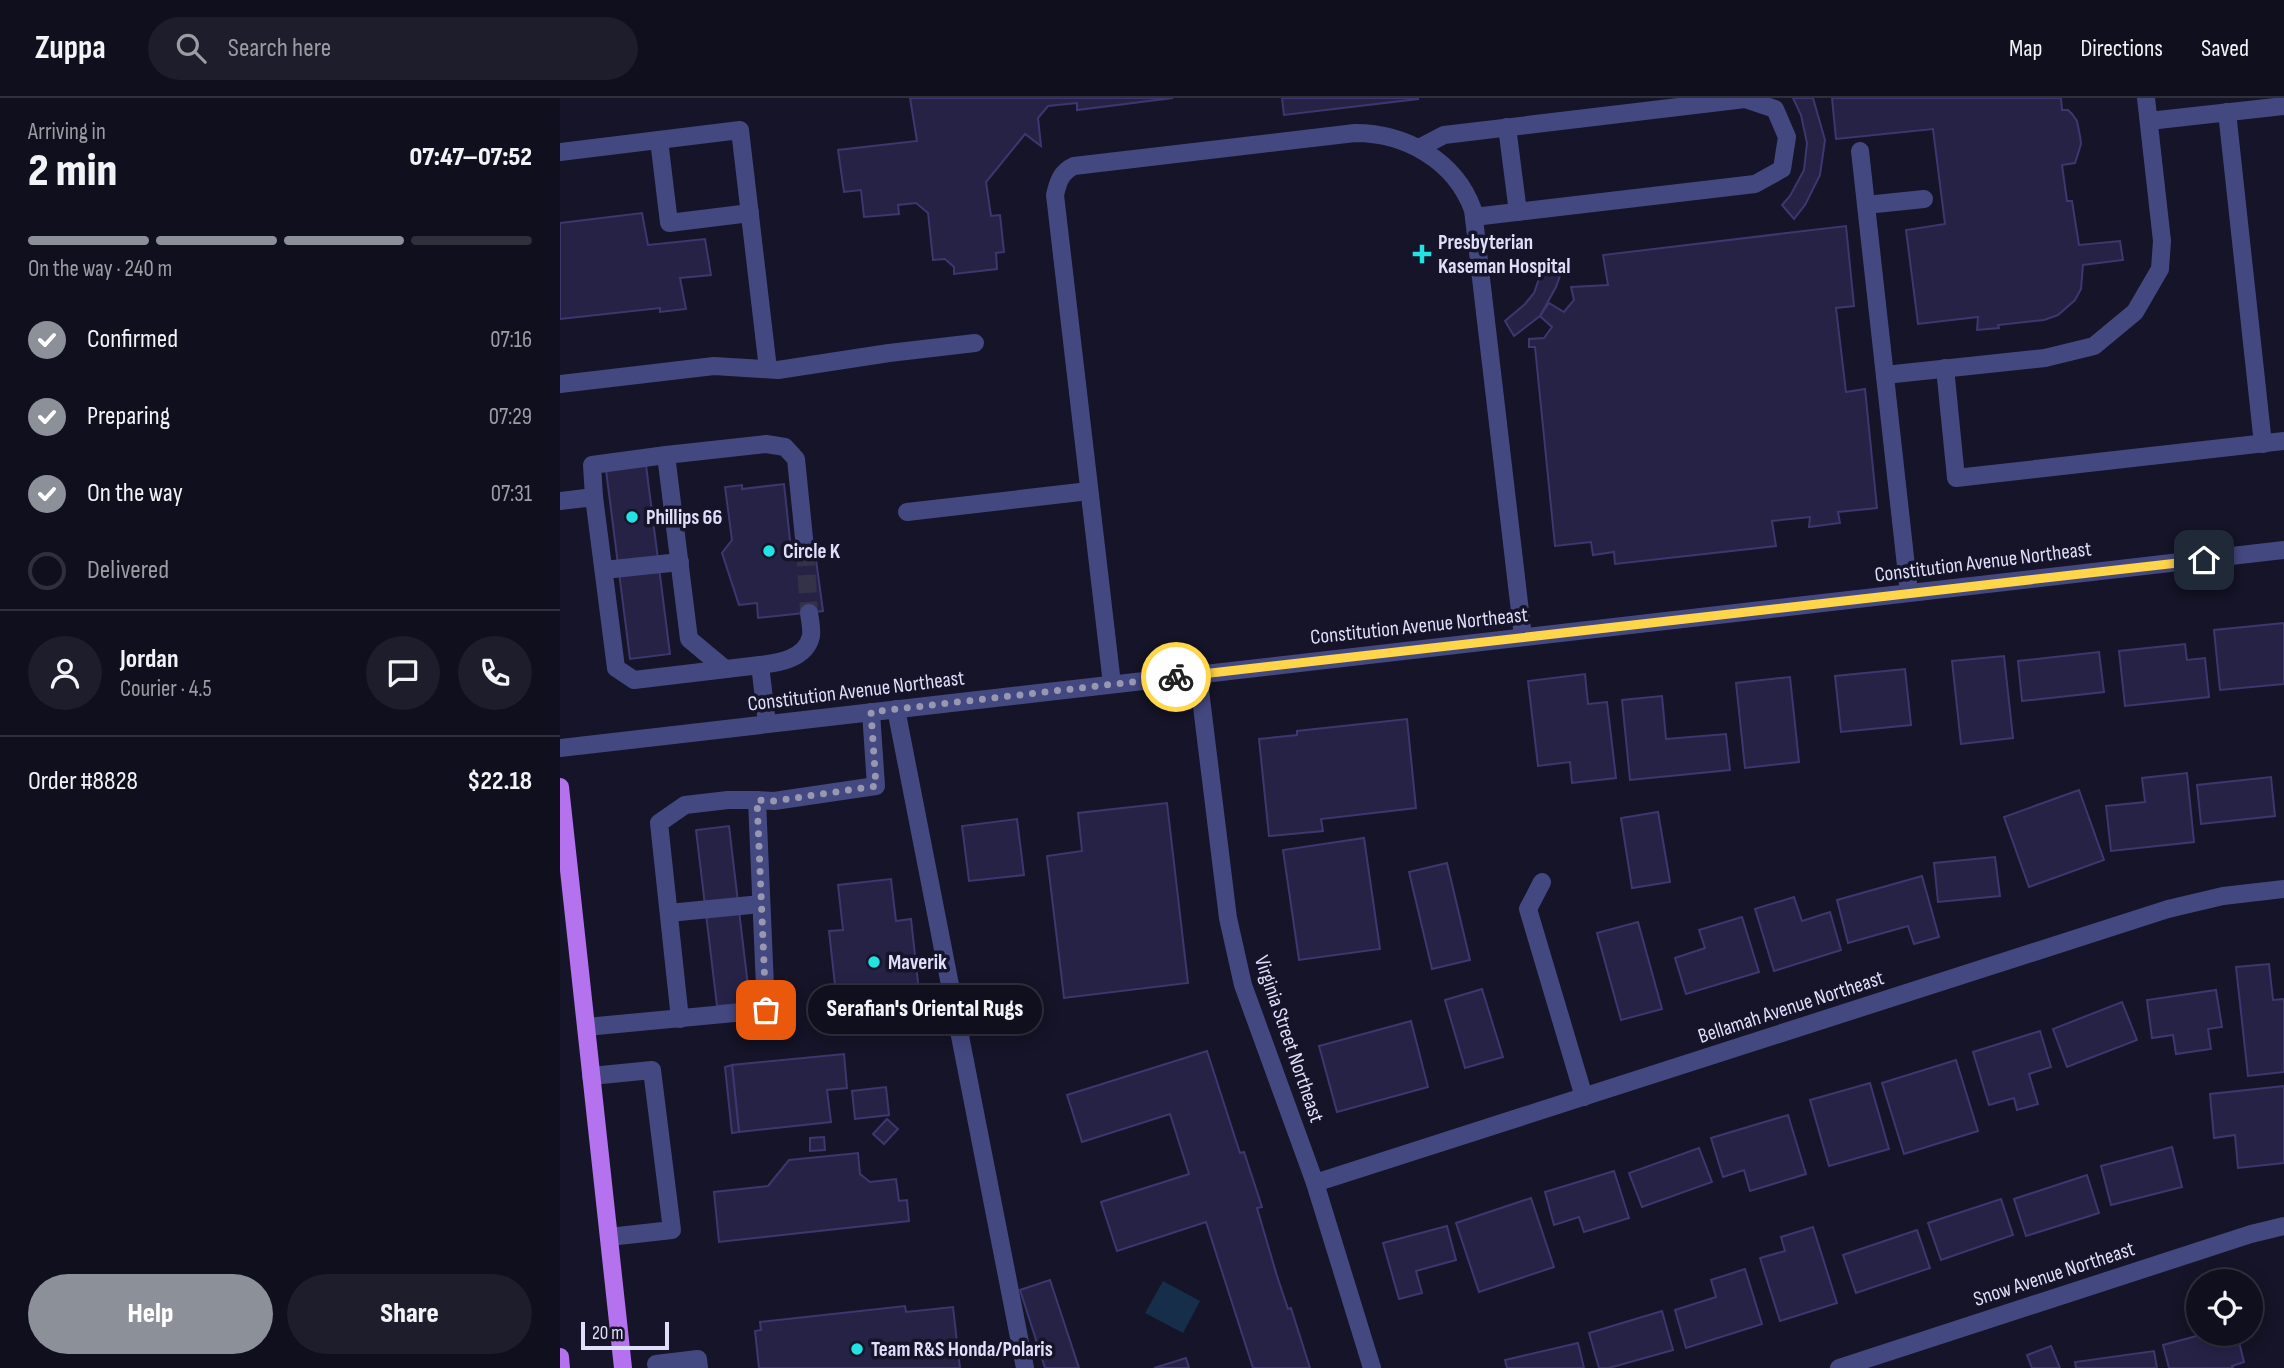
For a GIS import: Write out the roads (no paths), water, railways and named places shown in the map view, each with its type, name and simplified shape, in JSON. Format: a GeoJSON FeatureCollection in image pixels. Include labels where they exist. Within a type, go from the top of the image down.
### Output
{"type":"FeatureCollection","features":[{"type":"Feature","properties":{"kind":"main road"},"geometry":{"type":"LineString","coordinates":[[560,787],[624,1368]]}},
{"type":"Feature","properties":{"kind":"main road"},"geometry":{"type":"LineString","coordinates":[[560,1357],[561,1368]]}},
{"type":"Feature","properties":{"kind":"street"},"geometry":{"type":"LineString","coordinates":[[1885,375],[2045,358],[2094,346],[2135,312],[2160,269],[2162,241],[2146,98]]}},
{"type":"Feature","properties":{"kind":"street"},"geometry":{"type":"LineString","coordinates":[[1419,148],[1444,135],[1745,99],[1775,109],[1787,138],[1782,169],[1755,184],[1474,217]]}},
{"type":"Feature","properties":{"kind":"street"},"geometry":{"type":"LineString","coordinates":[[2149,121],[2227,112],[2254,103],[2284,106]]}},
{"type":"Feature","properties":{"kind":"street"},"geometry":{"type":"LineString","coordinates":[[2227,112],[2263,444]]}},
{"type":"Feature","properties":{"kind":"street"},"geometry":{"type":"LineString","coordinates":[[1507,127],[1518,212]]}},
{"type":"Feature","properties":{"kind":"street"},"geometry":{"type":"LineString","coordinates":[[560,152],[740,130],[768,369]]}},
{"type":"Feature","properties":{"kind":"street"},"geometry":{"type":"LineString","coordinates":[[1112,684],[1055,195],[1062,175],[1074,166],[1355,133],[1375,133],[1397,138],[1419,148],[1442,164],[1459,182],[1469,199],[1474,217],[1523,637]]}},
{"type":"Feature","properties":{"kind":"street"},"geometry":{"type":"LineString","coordinates":[[659,140],[669,223],[750,213]]}},
{"type":"Feature","properties":{"kind":"street"},"geometry":{"type":"LineString","coordinates":[[1860,151],[1909,593]]}},
{"type":"Feature","properties":{"kind":"street"},"geometry":{"type":"LineString","coordinates":[[1866,205],[1924,199]]}},
{"type":"Feature","properties":{"kind":"street"},"geometry":{"type":"LineString","coordinates":[[560,384],[714,366],[779,370],[975,343]]}},
{"type":"Feature","properties":{"kind":"street"},"geometry":{"type":"LineString","coordinates":[[1945,368],[1956,478],[2284,442]]}},
{"type":"Feature","properties":{"kind":"street"},"geometry":{"type":"LineString","coordinates":[[805,548],[796,459],[785,447],[766,444],[592,465],[616,668],[634,680],[784,663],[805,648],[811,636],[809,613]]}},
{"type":"Feature","properties":{"kind":"street"},"geometry":{"type":"LineString","coordinates":[[666,455],[689,639],[725,669]]}},
{"type":"Feature","properties":{"kind":"street"},"geometry":{"type":"LineString","coordinates":[[907,512],[1089,491]]}},
{"type":"Feature","properties":{"kind":"street"},"geometry":{"type":"LineString","coordinates":[[560,501],[594,497]]}},
{"type":"Feature","properties":{"kind":"street","name":"Constitution Avenue Northeast"},"geometry":{"type":"LineString","coordinates":[[560,748],[2284,550]]}},
{"type":"Feature","properties":{"kind":"street"},"geometry":{"type":"LineString","coordinates":[[604,570],[680,562]]}},
{"type":"Feature","properties":{"kind":"street"},"geometry":{"type":"LineString","coordinates":[[760,665],[767,724]]}},
{"type":"Feature","properties":{"kind":"street","name":"Virginia Street Northeast"},"geometry":{"type":"LineString","coordinates":[[1198,674],[1228,918],[1243,985],[1315,1183],[1372,1368]]}},
{"type":"Feature","properties":{"kind":"street"},"geometry":{"type":"LineString","coordinates":[[896,709],[1025,1368]]}},
{"type":"Feature","properties":{"kind":"street"},"geometry":{"type":"LineString","coordinates":[[680,1019],[659,823],[685,805],[728,800],[774,801],[876,786],[871,712]]}},
{"type":"Feature","properties":{"kind":"street"},"geometry":{"type":"LineString","coordinates":[[586,1027],[766,1010],[757,800]]}},
{"type":"Feature","properties":{"kind":"street"},"geometry":{"type":"LineString","coordinates":[[1542,882],[1528,909],[1584,1097]]}},
{"type":"Feature","properties":{"kind":"street","name":"Bellamah Avenue Northeast"},"geometry":{"type":"LineString","coordinates":[[1315,1183],[2168,909],[2223,896],[2284,889]]}},
{"type":"Feature","properties":{"kind":"street"},"geometry":{"type":"LineString","coordinates":[[669,914],[761,904]]}},
{"type":"Feature","properties":{"kind":"street"},"geometry":{"type":"LineString","coordinates":[[591,1076],[652,1070],[672,1230],[609,1237]]}},
{"type":"Feature","properties":{"kind":"street","name":"Snow Avenue Northeast"},"geometry":{"type":"LineString","coordinates":[[1839,1368],[2250,1234],[2284,1226]]}},
{"type":"Feature","properties":{"kind":"street"},"geometry":{"type":"LineString","coordinates":[[656,1364],[698,1359],[699,1368]]}},
{"type":"Feature","properties":{"kind":"water"},"geometry":{"type":"Polygon","coordinates":[[[1163,1281],[1200,1301],[1183,1333],[1145,1313],[1163,1281]]]}},
{"type":"Feature","properties":{"kind":"tunnel"},"geometry":{"type":"LineString","coordinates":[[805,548],[809,613]]}},
{"type":"Feature","properties":{"kind":"place","name":"Presbyterian Kaseman Hospital"},"geometry":{"type":"Point","coordinates":[1422,254]}},
{"type":"Feature","properties":{"kind":"place","name":"Phillips 66"},"geometry":{"type":"Point","coordinates":[632,517]}},
{"type":"Feature","properties":{"kind":"place","name":"Circle K"},"geometry":{"type":"Point","coordinates":[769,551]}},
{"type":"Feature","properties":{"kind":"place","name":"Maverik"},"geometry":{"type":"Point","coordinates":[874,962]}},
{"type":"Feature","properties":{"kind":"place","name":"Serafian's Oriental Rugs"},"geometry":{"type":"Point","coordinates":[766,1010]}},
{"type":"Feature","properties":{"kind":"place","name":"Team R&S Honda/Polaris"},"geometry":{"type":"Point","coordinates":[857,1349]}}]}
